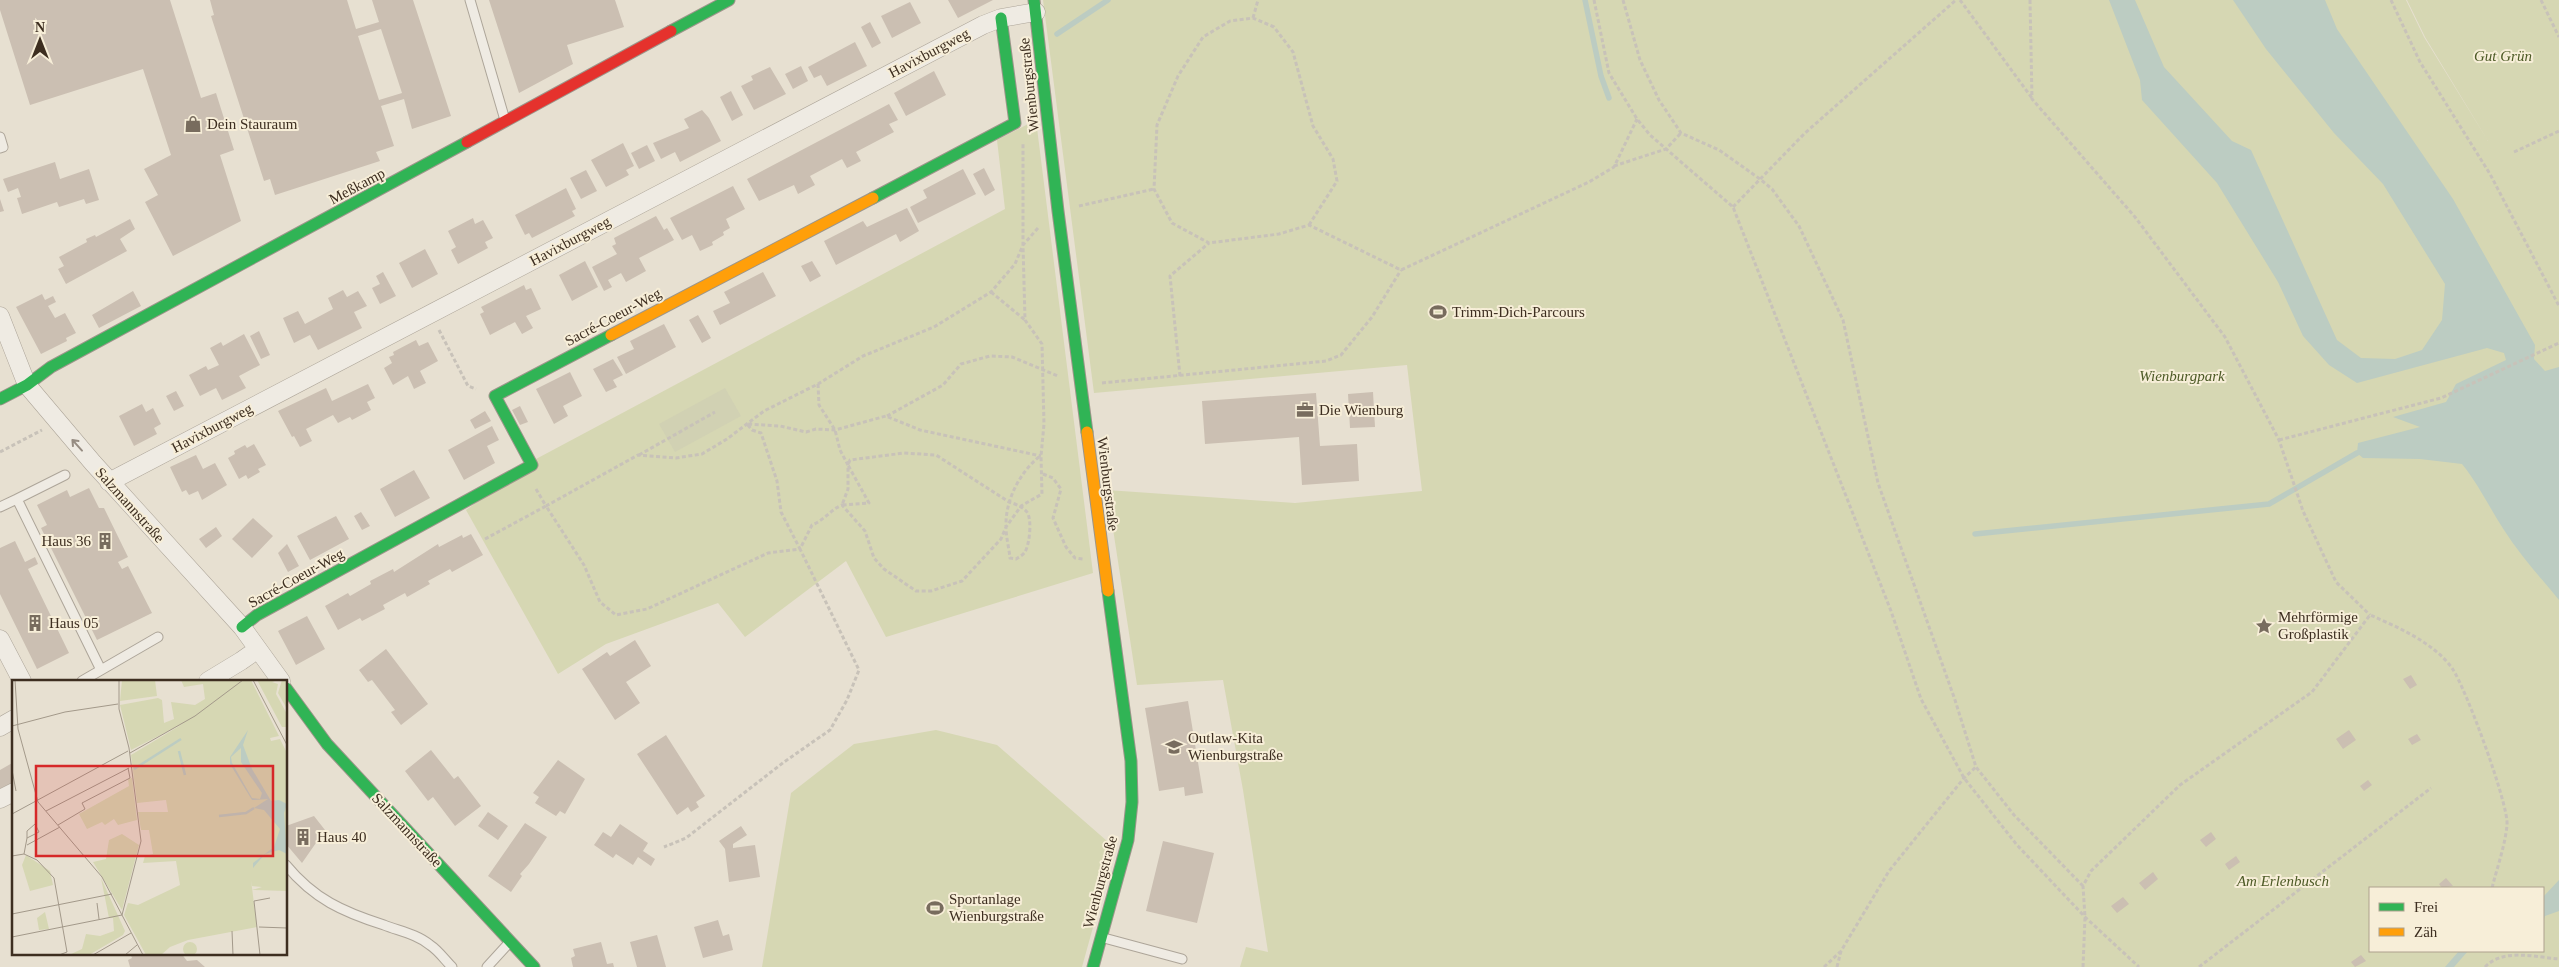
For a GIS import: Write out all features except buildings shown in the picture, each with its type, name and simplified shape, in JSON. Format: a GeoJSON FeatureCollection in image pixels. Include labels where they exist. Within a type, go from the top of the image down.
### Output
{"type":"FeatureCollection","features":[{"type":"Feature","properties":{"kind":"street","name":"Meßkamp"},"geometry":{"type":"LineString","coordinates":[[0,399],[27,385],[51,367],[729,0]]}},
{"type":"Feature","properties":{"kind":"street","name":"Havixburgweg"},"geometry":{"type":"LineString","coordinates":[[109,482],[983,25],[1035,6]]}},
{"type":"Feature","properties":{"kind":"street","name":"Wienburgstraße"},"geometry":{"type":"LineString","coordinates":[[1035,6],[1058,211],[1131,761],[1132,802],[1128,840],[1093,967]]}},
{"type":"Feature","properties":{"kind":"street"},"geometry":{"type":"LineString","coordinates":[[1001,18],[1014,123]]}},
{"type":"Feature","properties":{"kind":"street","name":"Sacré-Coeur-Weg"},"geometry":{"type":"LineString","coordinates":[[495,396],[1014,123]]}},
{"type":"Feature","properties":{"kind":"street","name":"Salzmannstraße"},"geometry":{"type":"LineString","coordinates":[[0,316],[27,385],[109,482],[242,627],[280,680]]}},
{"type":"Feature","properties":{"kind":"street"},"geometry":{"type":"LineString","coordinates":[[495,396],[532,465],[525,469]]}},
{"type":"Feature","properties":{"kind":"street","name":"Sacré-Coeur-Weg"},"geometry":{"type":"LineString","coordinates":[[242,627],[258,615],[525,469]]}},
{"type":"Feature","properties":{"kind":"street"},"geometry":{"type":"LineString","coordinates":[[0,639],[21,680]]}},
{"type":"Feature","properties":{"kind":"street"},"geometry":{"type":"LineString","coordinates":[[210,680],[258,648]]}},
{"type":"Feature","properties":{"kind":"street","name":"Salzmannstraße"},"geometry":{"type":"LineString","coordinates":[[288,691],[327,744],[534,967]]}},
{"type":"Feature","properties":{"kind":"street"},"geometry":{"type":"LineString","coordinates":[[0,727],[12,720]]}},
{"type":"Feature","properties":{"kind":"street"},"geometry":{"type":"LineString","coordinates":[[0,799],[12,793]]}},
{"type":"Feature","properties":{"kind":"lane"},"geometry":{"type":"LineString","coordinates":[[470,0],[506,122]]}},
{"type":"Feature","properties":{"kind":"lane"},"geometry":{"type":"LineString","coordinates":[[0,137],[3,147],[0,148]]}},
{"type":"Feature","properties":{"kind":"lane"},"geometry":{"type":"LineString","coordinates":[[0,507],[65,475]]}},
{"type":"Feature","properties":{"kind":"lane"},"geometry":{"type":"LineString","coordinates":[[17,499],[101,670]]}},
{"type":"Feature","properties":{"kind":"lane"},"geometry":{"type":"LineString","coordinates":[[84,680],[158,637]]}},
{"type":"Feature","properties":{"kind":"lane"},"geometry":{"type":"LineString","coordinates":[[288,867],[301,882],[327,902],[354,915],[416,936],[431,945],[452,967]]}},
{"type":"Feature","properties":{"kind":"lane"},"geometry":{"type":"LineString","coordinates":[[1101,938],[1182,959]]}},
{"type":"Feature","properties":{"kind":"lane"},"geometry":{"type":"LineString","coordinates":[[487,967],[510,942]]}},
{"type":"Feature","properties":{"kind":"path"},"geometry":{"type":"LineString","coordinates":[[1253,18],[1258,0]]}},
{"type":"Feature","properties":{"kind":"path"},"geometry":{"type":"LineString","coordinates":[[1594,0],[1609,73],[1637,119],[1650,135],[1733,207],[1891,610],[1921,699],[1964,778],[2017,845],[2085,917],[2139,967]]}},
{"type":"Feature","properties":{"kind":"path"},"geometry":{"type":"LineString","coordinates":[[1623,0],[1640,60],[1659,100],[1681,132],[1719,150],[1760,179],[1772,189],[1799,226],[1843,320],[1878,483],[1955,700],[1976,767],[2014,815],[2083,886]]}},
{"type":"Feature","properties":{"kind":"path"},"geometry":{"type":"LineString","coordinates":[[1733,207],[1805,133],[1958,0],[2032,98],[2135,217],[2225,337],[2278,440],[2303,511],[2336,582],[2370,615],[2390,624],[2434,650],[2452,669],[2477,727],[2506,808],[2507,825],[2492,887]]}},
{"type":"Feature","properties":{"kind":"path"},"geometry":{"type":"LineString","coordinates":[[2030,0],[2032,98]]}},
{"type":"Feature","properties":{"kind":"path"},"geometry":{"type":"LineString","coordinates":[[2391,0],[2420,62],[2490,174],[2559,306]]}},
{"type":"Feature","properties":{"kind":"path"},"geometry":{"type":"LineString","coordinates":[[2541,0],[2559,38]]}},
{"type":"Feature","properties":{"kind":"path"},"geometry":{"type":"LineString","coordinates":[[1180,376],[1170,276],[1209,243],[1279,234],[1309,225],[1337,181],[1333,159],[1313,126],[1293,52],[1274,27],[1253,18],[1230,21],[1203,37],[1178,76],[1157,125],[1154,189],[1172,223],[1209,243]]}},
{"type":"Feature","properties":{"kind":"path"},"geometry":{"type":"LineString","coordinates":[[1614,166],[1637,119]]}},
{"type":"Feature","properties":{"kind":"path"},"geometry":{"type":"LineString","coordinates":[[1014,123],[1023,132],[1025,320]]}},
{"type":"Feature","properties":{"kind":"path"},"geometry":{"type":"LineString","coordinates":[[2514,152],[2559,131]]}},
{"type":"Feature","properties":{"kind":"path"},"geometry":{"type":"LineString","coordinates":[[747,424],[780,426],[806,432],[816,429],[835,430],[886,416],[943,385],[961,364],[990,356],[1012,356],[1081,385],[1311,364],[1341,354],[1372,317],[1401,270],[1589,182],[1614,166],[1666,149],[1681,132]]}},
{"type":"Feature","properties":{"kind":"path"},"geometry":{"type":"LineString","coordinates":[[1058,211],[1154,189]]}},
{"type":"Feature","properties":{"kind":"path"},"geometry":{"type":"LineString","coordinates":[[1309,225],[1401,270]]}},
{"type":"Feature","properties":{"kind":"path"},"geometry":{"type":"LineString","coordinates":[[638,455],[676,458],[702,454],[727,439],[764,411],[818,384],[863,356],[934,327],[992,292],[1015,264],[1023,245]]}},
{"type":"Feature","properties":{"kind":"path"},"geometry":{"type":"LineString","coordinates":[[842,505],[865,531],[874,558],[884,569],[916,591],[931,591],[962,581],[1001,539],[1006,527],[1021,506],[1042,494],[1043,474],[1041,456],[1044,424],[1042,344],[1025,320],[992,292]]}},
{"type":"Feature","properties":{"kind":"path"},"geometry":{"type":"LineString","coordinates":[[431,314],[468,386],[495,396]]}},
{"type":"Feature","properties":{"kind":"path"},"geometry":{"type":"LineString","coordinates":[[2278,440],[2441,398],[2558,343]]}},
{"type":"Feature","properties":{"kind":"path"},"geometry":{"type":"LineString","coordinates":[[800,549],[812,525],[825,520],[835,508],[842,505],[869,503],[840,450],[835,430],[819,405],[818,384]]}},
{"type":"Feature","properties":{"kind":"path"},"geometry":{"type":"LineString","coordinates":[[486,539],[715,412]]}},
{"type":"Feature","properties":{"kind":"path"},"geometry":{"type":"LineString","coordinates":[[886,416],[920,430],[1041,456]]}},
{"type":"Feature","properties":{"kind":"path"},"geometry":{"type":"LineString","coordinates":[[0,452],[57,422]]}},
{"type":"Feature","properties":{"kind":"path"},"geometry":{"type":"LineString","coordinates":[[664,847],[686,838],[784,762],[830,730],[847,700],[859,670],[781,512],[777,481],[767,456],[766,443],[761,433],[752,430],[747,424]]}},
{"type":"Feature","properties":{"kind":"path"},"geometry":{"type":"LineString","coordinates":[[842,505],[848,489],[848,465],[850,460],[904,452],[936,455],[1009,502],[1021,506],[1028,513],[1030,522],[1024,553],[1016,559],[1010,558],[1006,527],[1009,502],[1026,467],[1041,456]]}},
{"type":"Feature","properties":{"kind":"path"},"geometry":{"type":"LineString","coordinates":[[525,469],[584,565],[600,602],[616,615],[647,609],[768,554],[800,549]]}},
{"type":"Feature","properties":{"kind":"path"},"geometry":{"type":"LineString","coordinates":[[1043,474],[1053,478],[1061,490],[1053,518],[1066,547],[1075,558],[1103,561]]}},
{"type":"Feature","properties":{"kind":"path"},"geometry":{"type":"LineString","coordinates":[[2083,967],[2085,917],[2083,886],[2091,870],[2180,785],[2312,692],[2370,615]]}},
{"type":"Feature","properties":{"kind":"path"},"geometry":{"type":"LineString","coordinates":[[1824,967],[1841,951],[1889,871],[1964,778],[1976,767]]}},
{"type":"Feature","properties":{"kind":"path"},"geometry":{"type":"LineString","coordinates":[[2199,967],[2431,788]]}},
{"type":"Feature","properties":{"kind":"path"},"geometry":{"type":"LineString","coordinates":[[1837,967],[1841,951]]}},
{"type":"Feature","properties":{"kind":"path"},"geometry":{"type":"LineString","coordinates":[[2485,967],[2491,961],[2503,955],[2559,959]]}},
{"type":"Feature","properties":{"kind":"green space","name":"Wienburgpark"},"geometry":{"type":"Polygon","coordinates":[[[1043,0],[2406,0],[2424,37],[2488,141],[2425,37],[2407,0],[2559,0],[2559,967],[1240,967],[1246,947],[1268,952],[1243,790],[1223,680],[1137,685],[1107,490],[1295,503],[1422,491],[1407,365],[1094,393],[1043,0]]]}},
{"type":"Feature","properties":{"kind":"green space"},"geometry":{"type":"Polygon","coordinates":[[[1036,120],[1093,573],[886,637],[846,561],[745,637],[718,603],[606,644],[558,674],[466,510],[536,459],[1005,209],[997,140],[1036,120]]]}},
{"type":"Feature","properties":{"kind":"green space"},"geometry":{"type":"Polygon","coordinates":[[[725,388],[741,416],[675,452],[659,424],[725,388]]]}},
{"type":"Feature","properties":{"kind":"green space","name":"Sportanlage Wienburgstraße"},"geometry":{"type":"Polygon","coordinates":[[[936,730],[997,745],[1115,848],[1082,967],[762,967],[791,793],[854,744],[936,730]]]}},
{"type":"Feature","properties":{"kind":"shaded area"},"geometry":{"type":"Polygon","coordinates":[[[2109,0],[2135,0],[2164,67],[2232,141],[2251,150],[2337,340],[2361,358],[2395,359],[2422,350],[2442,320],[2445,284],[2383,184],[2334,133],[2266,49],[2233,0],[2325,0],[2337,29],[2453,199],[2535,345],[2534,359],[2545,371],[2559,367],[2559,600],[2510,539],[2462,464],[2420,459],[2363,458],[2357,453],[2358,443],[2420,427],[2393,417],[2446,402],[2456,384],[2506,360],[2504,353],[2487,348],[2357,383],[2329,365],[2303,336],[2278,282],[2217,183],[2142,100],[2140,80],[2109,0]]]}},
{"type":"Feature","properties":{"kind":"shaded area"},"geometry":{"type":"Polygon","coordinates":[[[2559,880],[2559,911],[2545,916],[2544,919],[2544,896],[2559,880]]]}},
{"type":"Feature","properties":{"kind":"shaded area"},"geometry":{"type":"Polygon","coordinates":[[[2458,952],[2467,952],[2454,967],[2445,967],[2458,952]]]}},
{"type":"Feature","properties":{"kind":"waterway"},"geometry":{"type":"LineString","coordinates":[[1057,34],[1108,0]]}},
{"type":"Feature","properties":{"kind":"waterway"},"geometry":{"type":"LineString","coordinates":[[1585,0],[1601,76],[1609,98]]}},
{"type":"Feature","properties":{"kind":"waterway"},"geometry":{"type":"LineString","coordinates":[[1975,534],[2269,504],[2357,453]]}},
{"type":"Feature","properties":{"kind":"traffic: fast"},"geometry":{"type":"LineString","coordinates":[[671,31],[729,0]]}},
{"type":"Feature","properties":{"kind":"traffic: fast"},"geometry":{"type":"LineString","coordinates":[[1034,0],[1058,211],[1087,432]]}},
{"type":"Feature","properties":{"kind":"traffic: fast"},"geometry":{"type":"LineString","coordinates":[[873,198],[1015,123],[1001,18]]}},
{"type":"Feature","properties":{"kind":"traffic: fast"},"geometry":{"type":"LineString","coordinates":[[0,399],[27,385],[51,367],[467,142]]}},
{"type":"Feature","properties":{"kind":"traffic: fast"},"geometry":{"type":"LineString","coordinates":[[242,627],[257,615],[532,465],[495,396],[611,335]]}},
{"type":"Feature","properties":{"kind":"traffic: fast"},"geometry":{"type":"LineString","coordinates":[[1093,967],[1128,840],[1132,802],[1131,761],[1108,591]]}},
{"type":"Feature","properties":{"kind":"traffic: fast"},"geometry":{"type":"LineString","coordinates":[[288,691],[327,744],[534,967]]}},
{"type":"Feature","properties":{"kind":"traffic: slow"},"geometry":{"type":"LineString","coordinates":[[611,335],[873,198]]}},
{"type":"Feature","properties":{"kind":"traffic: slow"},"geometry":{"type":"LineString","coordinates":[[1087,432],[1108,591]]}},
{"type":"Feature","properties":{"kind":"traffic: jam"},"geometry":{"type":"LineString","coordinates":[[467,142],[671,31]]}},
{"type":"Feature","properties":{"kind":"place","name":"Dein Stauraum"},"geometry":{"type":"Point","coordinates":[193,124]}},
{"type":"Feature","properties":{"kind":"place","name":"Trimm-Dich-Parcours"},"geometry":{"type":"Point","coordinates":[1438,312]}},
{"type":"Feature","properties":{"kind":"place","name":"Die Wienburg"},"geometry":{"type":"Point","coordinates":[1305,410]}},
{"type":"Feature","properties":{"kind":"place","name":"Haus 36"},"geometry":{"type":"Point","coordinates":[105,541]}},
{"type":"Feature","properties":{"kind":"place","name":"Haus 05"},"geometry":{"type":"Point","coordinates":[35,623]}},
{"type":"Feature","properties":{"kind":"place","name":"Mehrförmige Großplastik"},"geometry":{"type":"Point","coordinates":[2264,626]}},
{"type":"Feature","properties":{"kind":"place","name":"Outlaw-Kita Wienburgstraße"},"geometry":{"type":"Point","coordinates":[1174,747]}},
{"type":"Feature","properties":{"kind":"place","name":"Haus 40"},"geometry":{"type":"Point","coordinates":[303,837]}},
{"type":"Feature","properties":{"kind":"place","name":"Sportanlage Wienburgstraße"},"geometry":{"type":"Point","coordinates":[935,908]}},
{"type":"Feature","properties":{"kind":"park label","name":"Gut Grün"},"geometry":{"type":"Point","coordinates":[2503,56]}},
{"type":"Feature","properties":{"kind":"park label","name":"Am Erlenbusch"},"geometry":{"type":"Point","coordinates":[2283,881]}}]}
